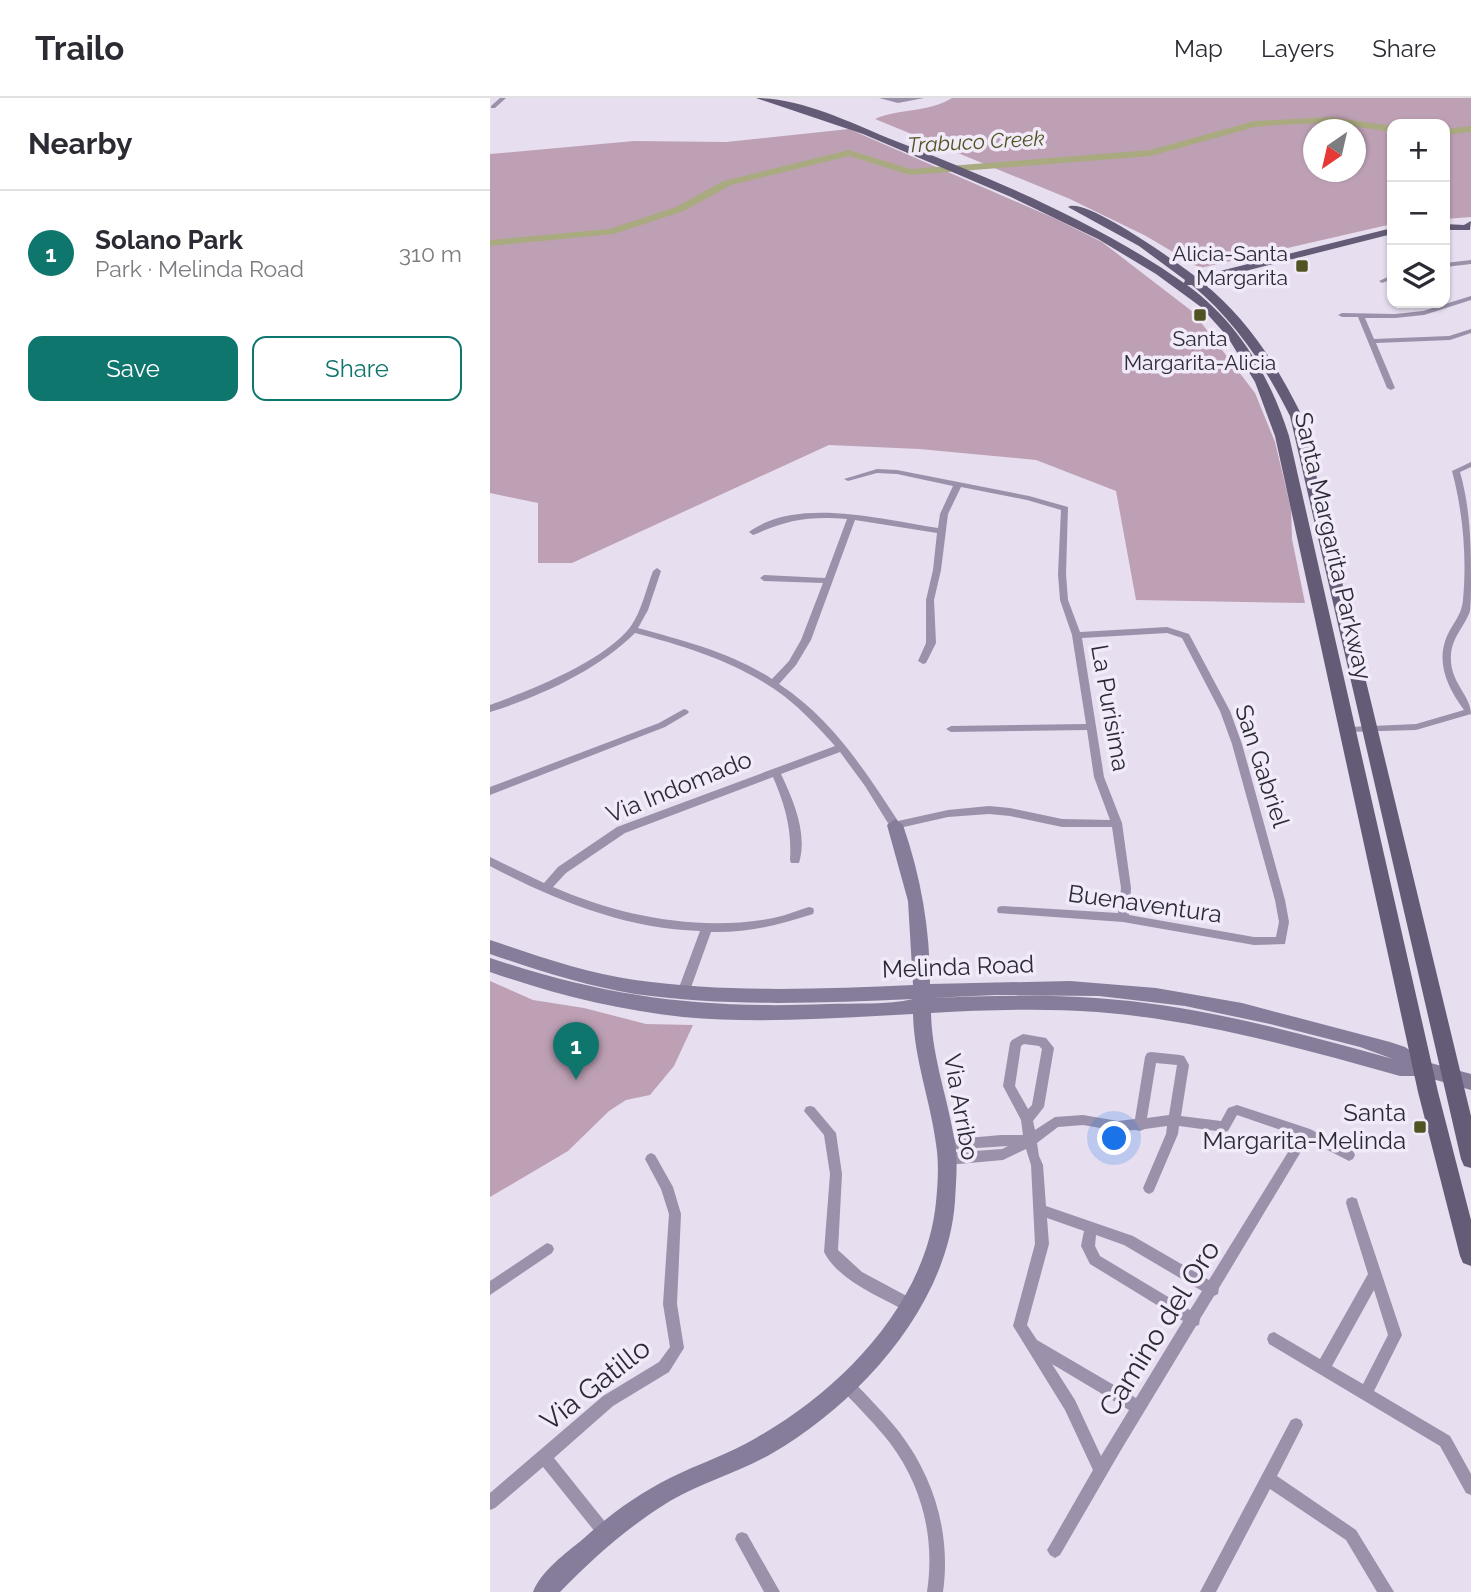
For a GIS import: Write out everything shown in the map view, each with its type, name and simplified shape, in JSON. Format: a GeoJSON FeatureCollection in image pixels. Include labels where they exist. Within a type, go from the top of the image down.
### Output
{"type":"FeatureCollection","features":[{"type":"Feature","properties":{"kind":"main road","name":"Santa Margarita Parkway"},"geometry":{"type":"LineString","coordinates":[[761,98],[825,116],[882,138],[1043,207],[1112,241],[1205,305],[1237,343],[1266,390],[1277,416],[1350,730],[1445,1167],[1471,1256]]}},
{"type":"Feature","properties":{"kind":"main road"},"geometry":{"type":"LineString","coordinates":[[789,98],[894,132],[1044,195]]}},
{"type":"Feature","properties":{"kind":"main road","name":"Santa Margarita Parkway"},"geometry":{"type":"LineString","coordinates":[[1056,200],[1124,232],[1200,284],[1240,322],[1285,389],[1296,416],[1471,1159]]}},
{"type":"Feature","properties":{"kind":"main road"},"geometry":{"type":"LineString","coordinates":[[1450,227],[1470,226]]}},
{"type":"Feature","properties":{"kind":"main road"},"geometry":{"type":"LineString","coordinates":[[1200,284],[1387,232]]}},
{"type":"Feature","properties":{"kind":"main road"},"geometry":{"type":"LineString","coordinates":[[1183,288],[1387,240]]}},
{"type":"Feature","properties":{"kind":"main road","name":"Via Arribo"},"geometry":{"type":"LineString","coordinates":[[544,1592],[605,1533],[663,1493],[764,1446],[810,1416],[848,1386],[872,1359],[911,1306],[931,1263],[942,1224],[946,1152],[925,1051],[917,904],[908,860],[895,825]]}},
{"type":"Feature","properties":{"kind":"main road","name":"Melinda Road"},"geometry":{"type":"LineString","coordinates":[[490,947],[545,966],[593,978],[683,993],[748,998],[922,999],[1147,1009],[1232,1025],[1399,1068],[1422,1068],[1471,1082]]}},
{"type":"Feature","properties":{"kind":"main road","name":"Melinda Road"},"geometry":{"type":"LineString","coordinates":[[490,965],[540,982],[593,995],[684,1009],[770,1013],[922,999]]}},
{"type":"Feature","properties":{"kind":"street"},"geometry":{"type":"LineString","coordinates":[[493,98],[490,102],[493,107],[503,98]]}},
{"type":"Feature","properties":{"kind":"street"},"geometry":{"type":"LineString","coordinates":[[882,98],[898,101],[921,98]]}},
{"type":"Feature","properties":{"kind":"street"},"geometry":{"type":"LineString","coordinates":[[1450,264],[1471,262]]}},
{"type":"Feature","properties":{"kind":"street"},"geometry":{"type":"LineString","coordinates":[[1382,281],[1387,279]]}},
{"type":"Feature","properties":{"kind":"street"},"geometry":{"type":"LineString","coordinates":[[1342,315],[1424,313],[1471,298]]}},
{"type":"Feature","properties":{"kind":"street"},"geometry":{"type":"LineString","coordinates":[[1361,316],[1391,388]]}},
{"type":"Feature","properties":{"kind":"street"},"geometry":{"type":"LineString","coordinates":[[1371,341],[1450,338],[1471,331]]}},
{"type":"Feature","properties":{"kind":"street"},"geometry":{"type":"LineString","coordinates":[[1350,730],[1416,727],[1471,711],[1456,693],[1445,662],[1446,648],[1463,618],[1467,603],[1465,510],[1456,471],[1471,464]]}},
{"type":"Feature","properties":{"kind":"street"},"geometry":{"type":"LineString","coordinates":[[848,479],[877,471],[897,472],[958,484],[944,514],[930,600],[931,643],[923,661]]}},
{"type":"Feature","properties":{"kind":"street","name":"La Purisima"},"geometry":{"type":"LineString","coordinates":[[958,484],[1062,506],[1066,512],[1062,574],[1064,600],[1077,635],[1089,727],[1099,777],[1116,823],[1126,888],[1123,918]]}},
{"type":"Feature","properties":{"kind":"street"},"geometry":{"type":"LineString","coordinates":[[753,531],[769,522],[803,515],[852,517],[942,531]]}},
{"type":"Feature","properties":{"kind":"street"},"geometry":{"type":"LineString","coordinates":[[774,682],[793,663],[806,640],[852,517]]}},
{"type":"Feature","properties":{"kind":"street"},"geometry":{"type":"LineString","coordinates":[[490,709],[588,664],[623,641],[633,630],[657,571]]}},
{"type":"Feature","properties":{"kind":"street"},"geometry":{"type":"LineString","coordinates":[[764,578],[828,580]]}},
{"type":"Feature","properties":{"kind":"street","name":"Via Arribo"},"geometry":{"type":"LineString","coordinates":[[633,630],[698,647],[727,658],[774,682],[819,719],[842,747],[895,825]]}},
{"type":"Feature","properties":{"kind":"street","name":"San Gabriel"},"geometry":{"type":"LineString","coordinates":[[1077,635],[1167,630],[1186,636],[1224,711],[1237,744],[1280,900],[1284,922],[1282,941]]}},
{"type":"Feature","properties":{"kind":"street"},"geometry":{"type":"LineString","coordinates":[[490,791],[662,725],[684,712]]}},
{"type":"Feature","properties":{"kind":"street"},"geometry":{"type":"LineString","coordinates":[[951,729],[1089,727]]}},
{"type":"Feature","properties":{"kind":"street","name":"Via Indomado"},"geometry":{"type":"LineString","coordinates":[[545,889],[562,870],[621,830],[842,747]]}},
{"type":"Feature","properties":{"kind":"street"},"geometry":{"type":"LineString","coordinates":[[775,771],[793,810],[797,839],[795,860]]}},
{"type":"Feature","properties":{"kind":"street"},"geometry":{"type":"LineString","coordinates":[[895,825],[964,811],[983,810],[1075,824],[1116,823]]}},
{"type":"Feature","properties":{"kind":"street"},"geometry":{"type":"LineString","coordinates":[[490,861],[545,889],[633,918],[707,927],[786,921],[809,911]]}},
{"type":"Feature","properties":{"kind":"street","name":"Buenaventura"},"geometry":{"type":"LineString","coordinates":[[1002,910],[1123,918],[1254,941],[1282,941]]}},
{"type":"Feature","properties":{"kind":"street"},"geometry":{"type":"LineString","coordinates":[[683,993],[707,927]]}},
{"type":"Feature","properties":{"kind":"street"},"geometry":{"type":"LineString","coordinates":[[1027,1119],[1038,1107],[1048,1048],[1042,1041],[1023,1039],[1016,1043],[1009,1086],[1027,1119],[1039,1174],[1040,1258],[1020,1326],[1070,1405],[1100,1469]]}},
{"type":"Feature","properties":{"kind":"street"},"geometry":{"type":"LineString","coordinates":[[1140,1126],[1151,1059],[1154,1056],[1182,1063],[1172,1134],[1149,1188]]}},
{"type":"Feature","properties":{"kind":"street"},"geometry":{"type":"LineString","coordinates":[[946,1152],[1003,1154],[1030,1141],[1055,1122],[1083,1120],[1118,1126],[1140,1126],[1175,1120],[1224,1127],[1232,1112],[1237,1110],[1306,1133],[1349,1156]]}},
{"type":"Feature","properties":{"kind":"street"},"geometry":{"type":"LineString","coordinates":[[810,1111],[830,1133],[836,1174],[831,1252],[843,1266],[870,1285],[911,1306]]}},
{"type":"Feature","properties":{"kind":"street","name":"Camino del Oro"},"geometry":{"type":"LineString","coordinates":[[1055,1550],[1100,1469],[1213,1290],[1306,1133]]}},
{"type":"Feature","properties":{"kind":"street","name":"Via Gatillo"},"geometry":{"type":"LineString","coordinates":[[490,1503],[608,1401],[664,1367],[677,1348],[670,1304],[675,1214],[667,1187],[651,1159]]}},
{"type":"Feature","properties":{"kind":"street"},"geometry":{"type":"LineString","coordinates":[[1352,1203],[1395,1335],[1366,1393]]}},
{"type":"Feature","properties":{"kind":"street"},"geometry":{"type":"LineString","coordinates":[[1040,1210],[1128,1240],[1213,1290]]}},
{"type":"Feature","properties":{"kind":"street"},"geometry":{"type":"LineString","coordinates":[[1091,1227],[1088,1246],[1095,1260],[1194,1320]]}},
{"type":"Feature","properties":{"kind":"street"},"geometry":{"type":"LineString","coordinates":[[490,1289],[547,1249]]}},
{"type":"Feature","properties":{"kind":"street"},"geometry":{"type":"LineString","coordinates":[[1324,1368],[1374,1275]]}},
{"type":"Feature","properties":{"kind":"street"},"geometry":{"type":"LineString","coordinates":[[1274,1339],[1445,1441],[1471,1488]]}},
{"type":"Feature","properties":{"kind":"street"},"geometry":{"type":"LineString","coordinates":[[1032,1345],[1138,1407]]}},
{"type":"Feature","properties":{"kind":"street"},"geometry":{"type":"LineString","coordinates":[[848,1386],[897,1440],[922,1483],[934,1527],[939,1574],[935,1592]]}},
{"type":"Feature","properties":{"kind":"street"},"geometry":{"type":"LineString","coordinates":[[1208,1592],[1296,1425]]}},
{"type":"Feature","properties":{"kind":"street"},"geometry":{"type":"LineString","coordinates":[[543,1456],[605,1533]]}},
{"type":"Feature","properties":{"kind":"street"},"geometry":{"type":"LineString","coordinates":[[1267,1478],[1352,1535],[1386,1592]]}},
{"type":"Feature","properties":{"kind":"street"},"geometry":{"type":"LineString","coordinates":[[742,1539],[772,1592]]}},
{"type":"Feature","properties":{"kind":"shaded area"},"geometry":{"type":"Polygon","coordinates":[[[952,98],[1471,98],[1471,217],[1450,219],[1450,119],[1387,119],[1387,225],[1200,268],[1146,236],[1070,199],[875,119],[924,108],[952,98]]]}},
{"type":"Feature","properties":{"kind":"shaded area"},"geometry":{"type":"Polygon","coordinates":[[[849,129],[1056,219],[1102,242],[1193,312],[1255,393],[1275,442],[1291,509],[1292,539],[1305,603],[1136,600],[1116,491],[1036,460],[919,449],[829,445],[572,563],[538,563],[538,503],[490,493],[490,154],[634,141],[726,142],[849,129]]]}},
{"type":"Feature","properties":{"kind":"shaded area"},"geometry":{"type":"Polygon","coordinates":[[[490,981],[533,1000],[584,1008],[646,1024],[693,1025],[674,1066],[650,1095],[626,1100],[609,1111],[568,1151],[490,1197],[490,981]]]}},
{"type":"Feature","properties":{"kind":"waterway","name":"Trabuco Creek"},"geometry":{"type":"LineString","coordinates":[[490,243],[610,232],[680,209],[727,183],[849,153],[910,172],[1151,153],[1254,124],[1331,120],[1387,128]]}},
{"type":"Feature","properties":{"kind":"waterway","name":"Trabuco Creek"},"geometry":{"type":"LineString","coordinates":[[1450,131],[1471,129]]}},
{"type":"Feature","properties":{"kind":"place","name":"Alicia-Santa Margarita"},"geometry":{"type":"Point","coordinates":[1302,266]}},
{"type":"Feature","properties":{"kind":"place","name":"Santa Margarita-Alicia"},"geometry":{"type":"Point","coordinates":[1200,315]}},
{"type":"Feature","properties":{"kind":"place","name":"Solano Park"},"geometry":{"type":"Point","coordinates":[576,1080]}},
{"type":"Feature","properties":{"kind":"place","name":"Santa Margarita-Melinda"},"geometry":{"type":"Point","coordinates":[1420,1127]}}]}
